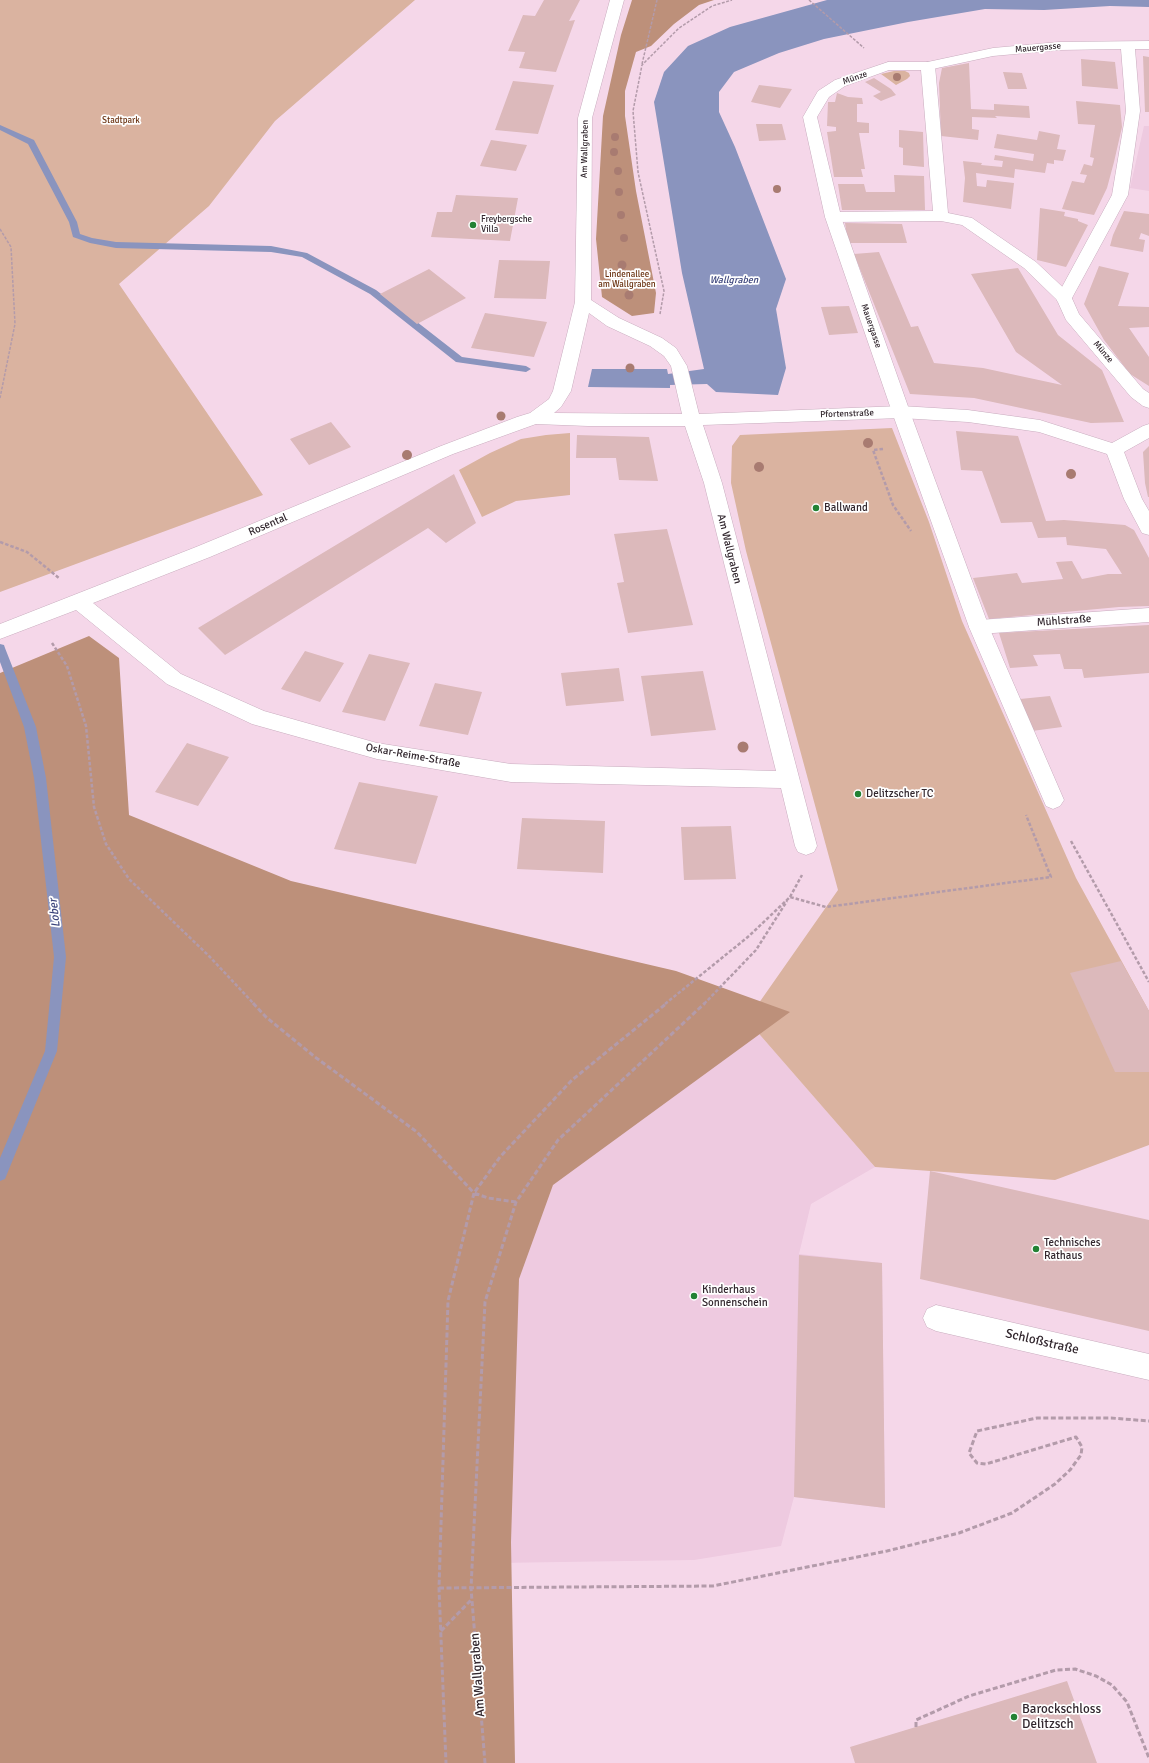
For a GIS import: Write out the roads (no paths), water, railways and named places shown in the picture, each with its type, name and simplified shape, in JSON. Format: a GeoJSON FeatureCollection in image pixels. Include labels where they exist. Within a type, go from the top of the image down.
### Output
{"type":"FeatureCollection","features":[{"type":"Feature","properties":{"kind":"street","name":"Am Wallgraben"},"geometry":{"type":"LineString","coordinates":[[536,418],[555,403],[562,391],[583,302],[585,118],[616,0]]}},
{"type":"Feature","properties":{"kind":"street"},"geometry":{"type":"LineString","coordinates":[[1064,298],[1120,195],[1133,110],[1128,44]]}},
{"type":"Feature","properties":{"kind":"street","name":"Mauergasse"},"geometry":{"type":"LineString","coordinates":[[928,66],[994,52],[1059,46],[1149,44]]}},
{"type":"Feature","properties":{"kind":"street","name":"Münze"},"geometry":{"type":"LineString","coordinates":[[928,66],[888,66],[840,83],[823,94],[810,117],[833,217],[941,216],[967,221],[1030,265],[1064,298],[1072,316],[1137,393],[1149,402]]}},
{"type":"Feature","properties":{"kind":"street"},"geometry":{"type":"LineString","coordinates":[[928,66],[941,216]]}},
{"type":"Feature","properties":{"kind":"street","name":"Mauergasse"},"geometry":{"type":"LineString","coordinates":[[833,217],[901,412],[979,627],[1053,800]]}},
{"type":"Feature","properties":{"kind":"street","name":"Am Wallgraben"},"geometry":{"type":"LineString","coordinates":[[583,302],[613,322],[656,342],[670,352],[678,366],[685,388],[692,420],[713,483],[806,846]]}},
{"type":"Feature","properties":{"kind":"street"},"geometry":{"type":"LineString","coordinates":[[562,391],[565,405],[573,413],[588,420]]}},
{"type":"Feature","properties":{"kind":"street","name":"Pfortenstraße"},"geometry":{"type":"LineString","coordinates":[[536,418],[588,420],[692,420],[901,412],[968,416],[1040,426],[1114,450]]}},
{"type":"Feature","properties":{"kind":"street","name":"Rosental"},"geometry":{"type":"LineString","coordinates":[[7,629],[202,552],[447,450],[523,421],[536,418]]}},
{"type":"Feature","properties":{"kind":"street"},"geometry":{"type":"LineString","coordinates":[[1149,430],[1114,450],[1133,499],[1149,528]]}},
{"type":"Feature","properties":{"kind":"street","name":"Oskar-Reime-Straße"},"geometry":{"type":"LineString","coordinates":[[78,601],[174,679],[259,718],[377,751],[511,773],[788,780]]}},
{"type":"Feature","properties":{"kind":"street","name":"Mühlstraße"},"geometry":{"type":"LineString","coordinates":[[979,627],[1149,615]]}},
{"type":"Feature","properties":{"kind":"street","name":"Schloßstraße"},"geometry":{"type":"LineString","coordinates":[[936,1318],[1149,1367]]}},
{"type":"Feature","properties":{"kind":"water","name":"Wallgraben"},"geometry":{"type":"Polygon","coordinates":[[[827,0],[1149,0],[1149,7],[1110,6],[1044,10],[985,9],[908,22],[824,39],[779,53],[734,72],[719,92],[719,112],[735,147],[786,279],[776,309],[786,368],[778,395],[716,392],[707,384],[670,385],[670,388],[588,387],[592,369],[667,369],[668,374],[704,369],[682,273],[654,102],[664,72],[688,46],[730,27],[827,0]]]}},
{"type":"Feature","properties":{"kind":"waterway"},"geometry":{"type":"LineString","coordinates":[[0,127],[31,142],[73,222],[76,235],[90,240],[116,245],[271,249],[304,255],[373,292],[459,360],[526,369]]}},
{"type":"Feature","properties":{"kind":"waterway","name":"Lober"},"geometry":{"type":"LineString","coordinates":[[0,648],[30,727],[40,778],[60,957],[51,1051],[0,1174]]}},
{"type":"Feature","properties":{"kind":"place","name":"Freybergsche Villa"},"geometry":{"type":"Point","coordinates":[473,225]}},
{"type":"Feature","properties":{"kind":"place","name":"Ballwand"},"geometry":{"type":"Point","coordinates":[816,508]}},
{"type":"Feature","properties":{"kind":"place","name":"Delitzscher TC"},"geometry":{"type":"Point","coordinates":[858,794]}},
{"type":"Feature","properties":{"kind":"place","name":"Technisches Rathaus"},"geometry":{"type":"Point","coordinates":[1036,1249]}},
{"type":"Feature","properties":{"kind":"place","name":"Kinderhaus Sonnenschein"},"geometry":{"type":"Point","coordinates":[694,1296]}},
{"type":"Feature","properties":{"kind":"place","name":"Barockschloss Delitzsch"},"geometry":{"type":"Point","coordinates":[1014,1717]}},
{"type":"Feature","properties":{"kind":"park label","name":"Stadtpark"},"geometry":{"type":"Point","coordinates":[121,121]}},
{"type":"Feature","properties":{"kind":"park label","name":"Lindenallee am Wallgraben"},"geometry":{"type":"Point","coordinates":[627,280]}}]}
